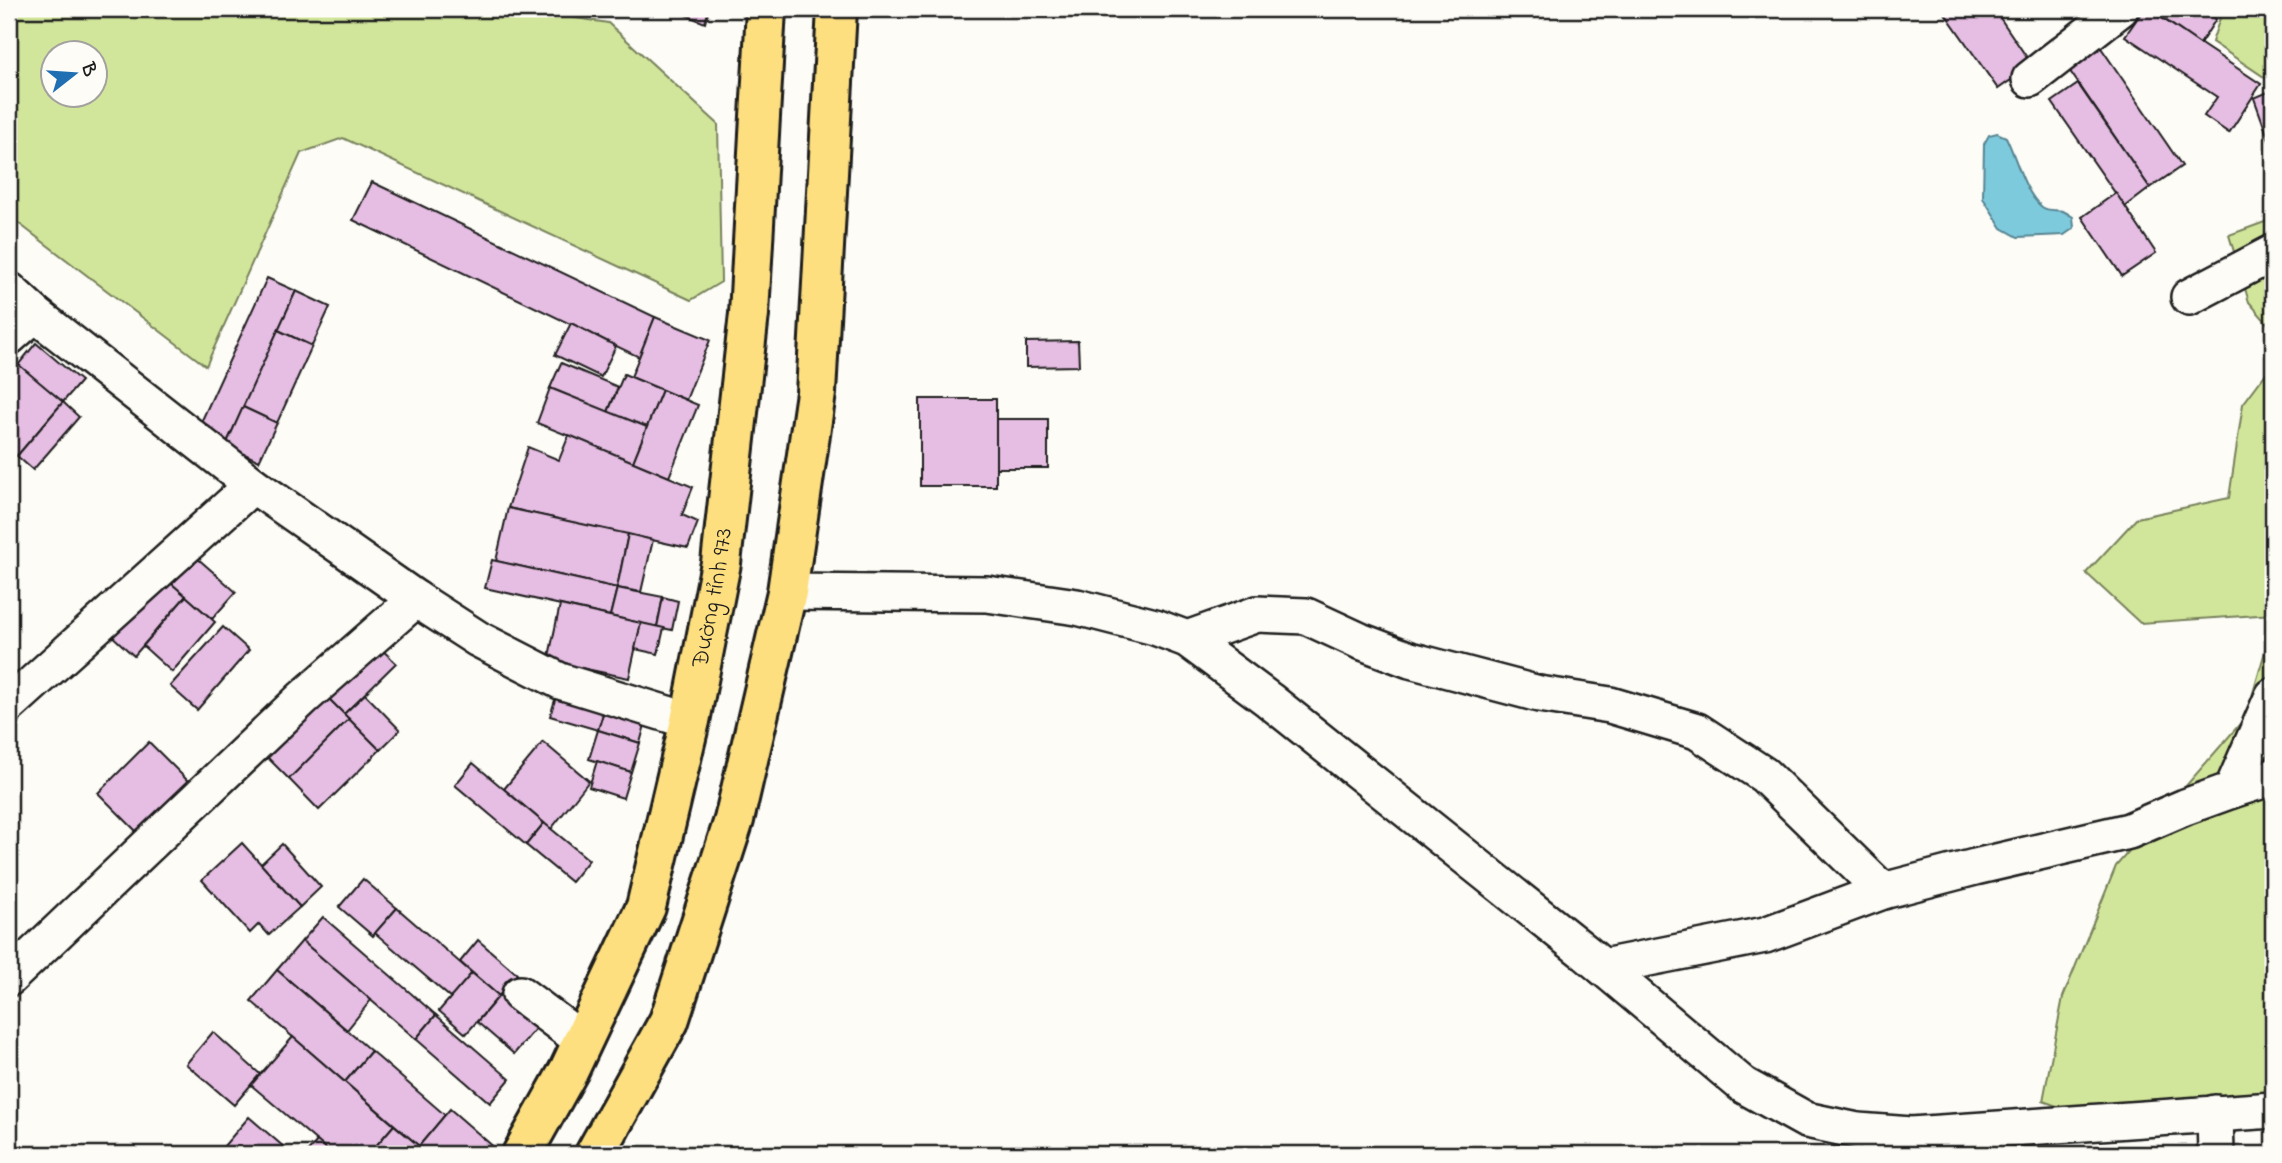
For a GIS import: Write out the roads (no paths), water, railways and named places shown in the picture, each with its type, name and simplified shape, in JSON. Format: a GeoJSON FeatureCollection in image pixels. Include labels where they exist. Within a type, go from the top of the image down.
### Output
{"type":"FeatureCollection","features":[{"type":"Feature","properties":{"kind":"main road","name":"Đường tỉnh 973"},"geometry":{"type":"LineString","coordinates":[[522,1154],[569,1070],[646,907],[691,721],[721,563],[750,314],[766,9]]}},
{"type":"Feature","properties":{"kind":"main road"},"geometry":{"type":"LineString","coordinates":[[595,1154],[669,1021],[734,820],[788,592],[816,393],[837,9]]}},
{"type":"Feature","properties":{"kind":"street"},"geometry":{"type":"LineString","coordinates":[[2030,79],[2120,9]]}},
{"type":"Feature","properties":{"kind":"street"},"geometry":{"type":"LineString","coordinates":[[2189,297],[2273,253]]}},
{"type":"Feature","properties":{"kind":"street"},"geometry":{"type":"LineString","coordinates":[[9,290],[35,314],[253,485],[478,639],[560,681],[691,721]]}},
{"type":"Feature","properties":{"kind":"street"},"geometry":{"type":"LineString","coordinates":[[9,337],[35,314]]}},
{"type":"Feature","properties":{"kind":"street"},"geometry":{"type":"LineString","coordinates":[[9,705],[253,485]]}},
{"type":"Feature","properties":{"kind":"street"},"geometry":{"type":"LineString","coordinates":[[788,592],[987,594],[1077,607],[1155,627],[1186,639],[1269,701],[1603,967],[1743,1084],[1805,1120],[1858,1131],[1911,1135],[2273,1110]]}},
{"type":"Feature","properties":{"kind":"street"},"geometry":{"type":"LineString","coordinates":[[9,978],[303,698],[416,598]]}},
{"type":"Feature","properties":{"kind":"street"},"geometry":{"type":"LineString","coordinates":[[1186,639],[1257,614],[1306,616],[1410,660],[1539,694],[1611,705],[1697,731],[1764,775],[1883,891]]}},
{"type":"Feature","properties":{"kind":"street"},"geometry":{"type":"LineString","coordinates":[[2232,790],[2273,696]]}},
{"type":"Feature","properties":{"kind":"street"},"geometry":{"type":"LineString","coordinates":[[1603,967],[1765,935],[1883,891],[2129,831],[2185,807],[2273,777]]}},
{"type":"Feature","properties":{"kind":"street"},"geometry":{"type":"LineString","coordinates":[[520,993],[583,1041]]}},
{"type":"Feature","properties":{"kind":"street"},"geometry":{"type":"LineString","coordinates":[[2215,1113],[2216,1154]]}},
{"type":"Feature","properties":{"kind":"water"},"geometry":{"type":"Polygon","coordinates":[[[1997,133],[2006,137],[2025,184],[2036,201],[2045,209],[2063,211],[2073,217],[2074,228],[2064,235],[2018,237],[2002,228],[1983,198],[1984,144],[1989,135],[1997,133]]]}}]}
